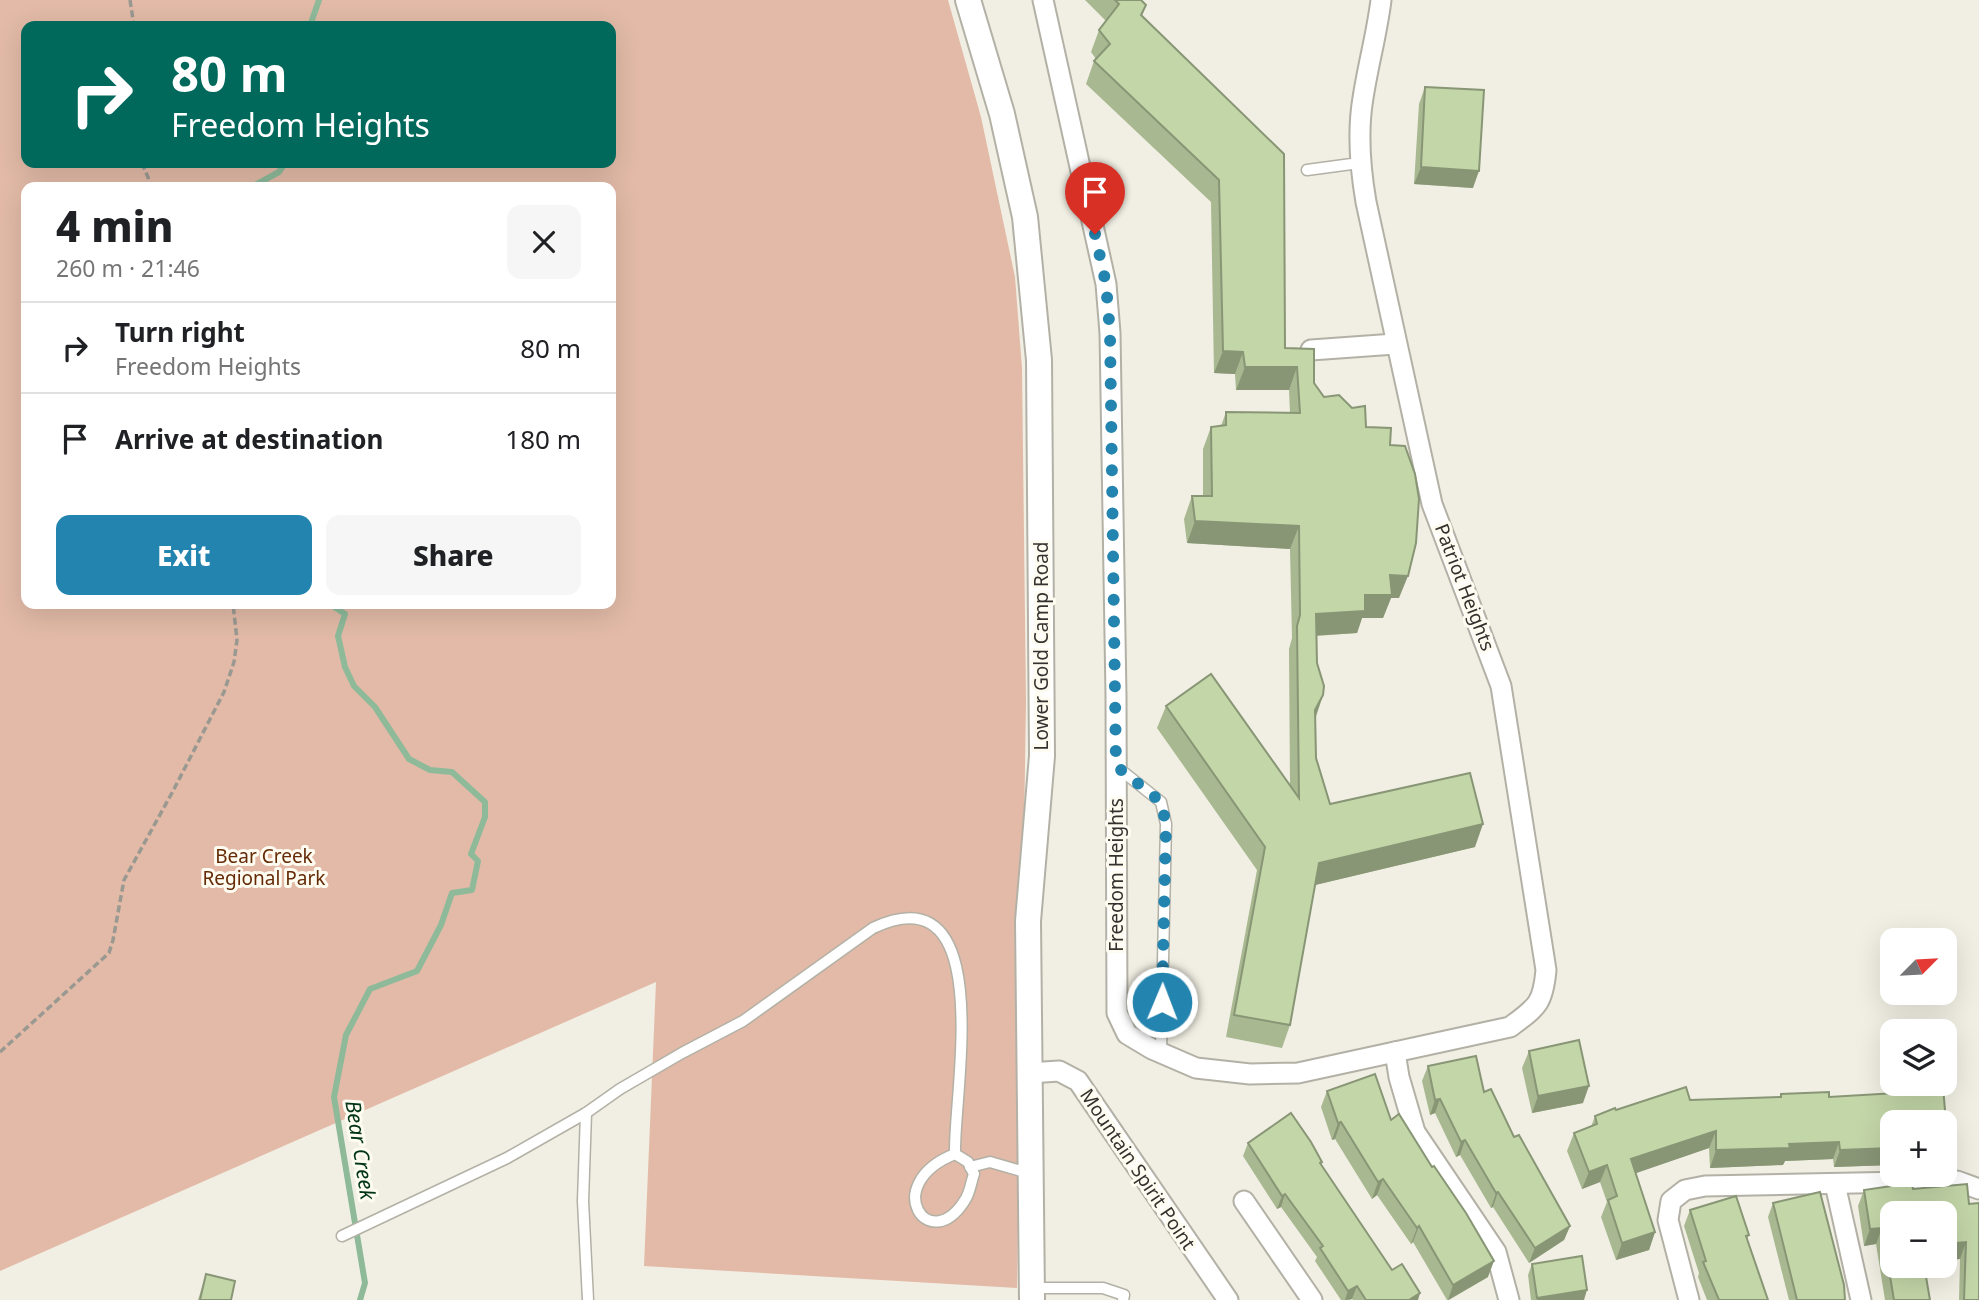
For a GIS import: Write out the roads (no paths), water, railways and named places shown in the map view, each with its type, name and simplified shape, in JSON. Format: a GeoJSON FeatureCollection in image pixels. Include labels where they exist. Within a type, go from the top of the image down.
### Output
{"type":"FeatureCollection","features":[{"type":"Feature","properties":{"kind":"street","name":"Lower Gold Camp Road"},"geometry":{"type":"LineString","coordinates":[[968,0],[1002,114],[1025,217],[1039,360],[1042,756],[1028,921],[1032,1294]]}},
{"type":"Feature","properties":{"kind":"street","name":"Freedom Heights"},"geometry":{"type":"LineString","coordinates":[[1043,0],[1106,284],[1110,333],[1117,1013],[1127,1034],[1196,1068],[1250,1074],[1298,1073],[1385,1054]]}},
{"type":"Feature","properties":{"kind":"street","name":"Patriot Heights"},"geometry":{"type":"LineString","coordinates":[[1381,0],[1362,100],[1359,163],[1395,345],[1433,504],[1502,686],[1546,970],[1544,994],[1530,1012],[1510,1027],[1385,1054]]}},
{"type":"Feature","properties":{"kind":"street"},"geometry":{"type":"LineString","coordinates":[[1311,350],[1395,345]]}},
{"type":"Feature","properties":{"kind":"street"},"geometry":{"type":"LineString","coordinates":[[1385,1054],[1399,1077],[1415,1132],[1496,1252],[1509,1300]]}},
{"type":"Feature","properties":{"kind":"street","name":"Mountain Spirit Point"},"geometry":{"type":"LineString","coordinates":[[1029,1073],[1059,1071],[1078,1081],[1228,1300]]}},
{"type":"Feature","properties":{"kind":"street"},"geometry":{"type":"LineString","coordinates":[[1689,1300],[1668,1220],[1671,1201],[1685,1190],[1705,1186],[1957,1181],[1979,1189]]}},
{"type":"Feature","properties":{"kind":"street"},"geometry":{"type":"LineString","coordinates":[[1835,1184],[1861,1300]]}},
{"type":"Feature","properties":{"kind":"street"},"geometry":{"type":"LineString","coordinates":[[1244,1201],[1312,1300]]}},
{"type":"Feature","properties":{"kind":"lane"},"geometry":{"type":"LineString","coordinates":[[1307,170],[1359,163]]}},
{"type":"Feature","properties":{"kind":"lane"},"geometry":{"type":"LineString","coordinates":[[1116,766],[1161,802],[1166,824],[1161,1052]]}},
{"type":"Feature","properties":{"kind":"lane"},"geometry":{"type":"LineString","coordinates":[[342,1236],[507,1158],[586,1113],[630,1083],[743,1021],[873,928],[889,920],[920,920],[932,925],[943,934],[957,965],[962,1026],[954,1130],[955,1154]]}},
{"type":"Feature","properties":{"kind":"lane"},"geometry":{"type":"LineString","coordinates":[[586,1113],[583,1201],[588,1300]]}},
{"type":"Feature","properties":{"kind":"lane"},"geometry":{"type":"LineString","coordinates":[[955,1154],[968,1162],[974,1174],[966,1200],[941,1221],[928,1221],[919,1215],[916,1191],[920,1179],[932,1166],[955,1154]]}},
{"type":"Feature","properties":{"kind":"lane"},"geometry":{"type":"LineString","coordinates":[[971,1167],[990,1162],[1032,1174]]}},
{"type":"Feature","properties":{"kind":"lane"},"geometry":{"type":"LineString","coordinates":[[1032,1294],[1103,1288],[1126,1298]]}},
{"type":"Feature","properties":{"kind":"waterway","name":"Bear Creek"},"geometry":{"type":"LineString","coordinates":[[312,21],[319,0]]}},
{"type":"Feature","properties":{"kind":"waterway","name":"Bear Creek"},"geometry":{"type":"LineString","coordinates":[[261,182],[282,168]]}},
{"type":"Feature","properties":{"kind":"waterway","name":"Bear Creek"},"geometry":{"type":"LineString","coordinates":[[338,609],[345,614],[338,636],[345,667],[354,686],[375,707],[409,759],[430,770],[452,772],[485,802],[485,817],[471,854],[478,861],[472,890],[452,893],[441,925],[417,971],[370,989],[346,1035],[334,1097],[365,1283],[360,1300]]}},
{"type":"Feature","properties":{"kind":"park label","name":"Bear Creek Regional Park"},"geometry":{"type":"Point","coordinates":[264,867]}}]}
